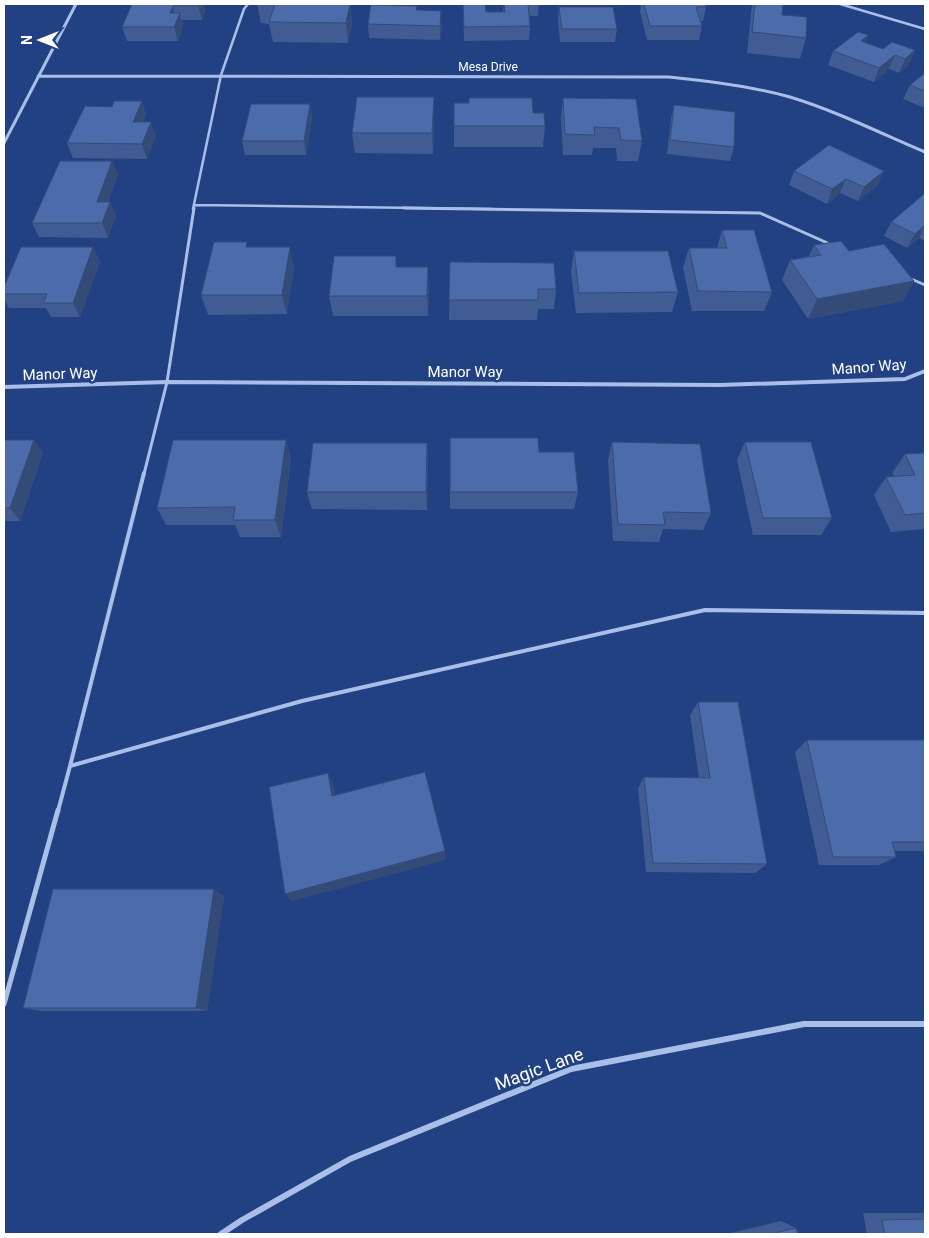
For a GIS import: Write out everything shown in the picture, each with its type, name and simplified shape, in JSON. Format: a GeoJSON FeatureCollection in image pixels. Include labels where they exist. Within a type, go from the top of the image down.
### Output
{"type":"FeatureCollection","features":[{"type":"Feature","properties":{"kind":"street"},"geometry":{"type":"LineString","coordinates":[[4,143],[76,4]]}},
{"type":"Feature","properties":{"kind":"street","name":"Mesa Drive"},"geometry":{"type":"LineString","coordinates":[[38,76],[669,77],[742,86],[807,103],[925,152]]}},
{"type":"Feature","properties":{"kind":"street","name":"Manor Way"},"geometry":{"type":"LineString","coordinates":[[4,387],[167,382],[720,385],[905,379],[925,371]]}},
{"type":"Feature","properties":{"kind":"street","name":"Magic Lane"},"geometry":{"type":"LineString","coordinates":[[221,1234],[242,1220],[350,1159],[571,1069],[804,1024],[925,1024]]}},
{"type":"Feature","properties":{"kind":"lane"},"geometry":{"type":"LineString","coordinates":[[4,1004],[70,766],[167,382],[194,205],[221,75],[244,8],[248,4]]}},
{"type":"Feature","properties":{"kind":"lane"},"geometry":{"type":"LineString","coordinates":[[840,4],[925,29]]}},
{"type":"Feature","properties":{"kind":"lane"},"geometry":{"type":"LineString","coordinates":[[194,205],[760,213],[838,248]]}},
{"type":"Feature","properties":{"kind":"lane"},"geometry":{"type":"LineString","coordinates":[[908,278],[925,286]]}},
{"type":"Feature","properties":{"kind":"lane"},"geometry":{"type":"LineString","coordinates":[[70,766],[302,701],[705,610],[925,613]]}},
{"type":"Feature","properties":{"kind":"building"},"geometry":{"type":"Polygon","coordinates":[[[132,4],[199,4],[198,6],[173,6],[170,13],[180,13],[174,27],[122,27],[132,4]]]}},
{"type":"Feature","properties":{"kind":"building"},"geometry":{"type":"Polygon","coordinates":[[[275,4],[350,4],[346,23],[269,22],[275,4]]]}},
{"type":"Feature","properties":{"kind":"building"},"geometry":{"type":"Polygon","coordinates":[[[463,4],[485,4],[486,12],[505,12],[504,4],[528,4],[530,26],[464,27],[463,4]]]}},
{"type":"Feature","properties":{"kind":"building"},"geometry":{"type":"Polygon","coordinates":[[[644,4],[705,4],[706,7],[696,7],[702,26],[650,26],[644,4]]]}},
{"type":"Feature","properties":{"kind":"building"},"geometry":{"type":"Polygon","coordinates":[[[755,4],[783,4],[782,15],[807,17],[806,38],[752,32],[755,4]]]}},
{"type":"Feature","properties":{"kind":"building"},"geometry":{"type":"Polygon","coordinates":[[[371,5],[417,6],[416,10],[441,11],[440,26],[368,24],[371,5]]]}},
{"type":"Feature","properties":{"kind":"building"},"geometry":{"type":"Polygon","coordinates":[[[559,7],[613,7],[617,29],[562,29],[559,7]]]}},
{"type":"Feature","properties":{"kind":"building"},"geometry":{"type":"Polygon","coordinates":[[[858,32],[868,35],[861,41],[883,49],[892,42],[915,50],[905,59],[895,55],[879,68],[833,51],[858,32]]]}},
{"type":"Feature","properties":{"kind":"building"},"geometry":{"type":"Polygon","coordinates":[[[925,73],[925,91],[910,85],[925,73]]]}},
{"type":"Feature","properties":{"kind":"building"},"geometry":{"type":"Polygon","coordinates":[[[357,97],[434,97],[432,133],[352,133],[357,97]]]}},
{"type":"Feature","properties":{"kind":"building"},"geometry":{"type":"Polygon","coordinates":[[[469,98],[532,98],[533,113],[544,113],[545,126],[454,126],[454,103],[469,103],[469,98]]]}},
{"type":"Feature","properties":{"kind":"building"},"geometry":{"type":"Polygon","coordinates":[[[563,98],[636,99],[642,141],[621,140],[619,128],[594,127],[595,135],[565,134],[563,98]]]}},
{"type":"Feature","properties":{"kind":"building"},"geometry":{"type":"Polygon","coordinates":[[[114,101],[142,101],[133,122],[151,122],[142,144],[67,143],[85,106],[112,107],[114,101]]]}},
{"type":"Feature","properties":{"kind":"building"},"geometry":{"type":"Polygon","coordinates":[[[251,104],[310,104],[304,141],[242,141],[251,104]]]}},
{"type":"Feature","properties":{"kind":"building"},"geometry":{"type":"Polygon","coordinates":[[[674,105],[735,112],[734,147],[670,140],[674,105]]]}},
{"type":"Feature","properties":{"kind":"building"},"geometry":{"type":"Polygon","coordinates":[[[829,145],[884,171],[864,187],[846,179],[832,189],[794,171],[829,145]]]}},
{"type":"Feature","properties":{"kind":"building"},"geometry":{"type":"Polygon","coordinates":[[[60,161],[112,161],[97,202],[110,202],[102,223],[32,223],[60,161]]]}},
{"type":"Feature","properties":{"kind":"building"},"geometry":{"type":"Polygon","coordinates":[[[924,194],[925,225],[915,234],[891,222],[924,194]]]}},
{"type":"Feature","properties":{"kind":"building"},"geometry":{"type":"Polygon","coordinates":[[[722,230],[754,230],[772,292],[698,291],[689,248],[727,248],[722,230]]]}},
{"type":"Feature","properties":{"kind":"building"},"geometry":{"type":"Polygon","coordinates":[[[841,241],[849,251],[884,244],[914,281],[817,299],[790,260],[821,255],[814,245],[841,241]]]}},
{"type":"Feature","properties":{"kind":"building"},"geometry":{"type":"Polygon","coordinates":[[[214,242],[247,242],[246,247],[290,247],[282,295],[201,295],[214,242]]]}},
{"type":"Feature","properties":{"kind":"building"},"geometry":{"type":"Polygon","coordinates":[[[21,247],[93,247],[73,303],[43,303],[47,294],[4,294],[4,287],[21,247]]]}},
{"type":"Feature","properties":{"kind":"building"},"geometry":{"type":"Polygon","coordinates":[[[574,251],[668,251],[678,292],[579,293],[574,251]]]}},
{"type":"Feature","properties":{"kind":"building"},"geometry":{"type":"Polygon","coordinates":[[[334,256],[396,256],[396,267],[428,267],[427,296],[329,296],[334,256]]]}},
{"type":"Feature","properties":{"kind":"building"},"geometry":{"type":"Polygon","coordinates":[[[450,262],[554,263],[556,289],[538,289],[538,300],[449,300],[450,262]]]}},
{"type":"Feature","properties":{"kind":"building"},"geometry":{"type":"Polygon","coordinates":[[[450,438],[538,438],[539,452],[574,452],[578,492],[450,492],[450,438]]]}},
{"type":"Feature","properties":{"kind":"building"},"geometry":{"type":"Polygon","coordinates":[[[4,440],[34,440],[10,508],[4,508],[4,440]]]}},
{"type":"Feature","properties":{"kind":"building"},"geometry":{"type":"Polygon","coordinates":[[[173,440],[286,440],[275,520],[233,520],[235,507],[157,508],[173,440]]]}},
{"type":"Feature","properties":{"kind":"building"},"geometry":{"type":"Polygon","coordinates":[[[612,442],[700,444],[711,513],[663,512],[665,525],[618,524],[612,442]]]}},
{"type":"Feature","properties":{"kind":"building"},"geometry":{"type":"Polygon","coordinates":[[[745,442],[811,442],[832,518],[763,518],[745,442]]]}},
{"type":"Feature","properties":{"kind":"building"},"geometry":{"type":"Polygon","coordinates":[[[313,443],[427,443],[426,492],[307,492],[313,443]]]}},
{"type":"Feature","properties":{"kind":"building"},"geometry":{"type":"Polygon","coordinates":[[[925,453],[925,513],[905,515],[886,477],[915,475],[905,454],[925,453]]]}},
{"type":"Feature","properties":{"kind":"building"},"geometry":{"type":"Polygon","coordinates":[[[698,702],[738,702],[767,864],[653,863],[644,777],[710,778],[698,702]]]}},
{"type":"Feature","properties":{"kind":"building"},"geometry":{"type":"Polygon","coordinates":[[[807,740],[925,740],[925,842],[892,842],[896,857],[833,857],[807,740]]]}},
{"type":"Feature","properties":{"kind":"building"},"geometry":{"type":"Polygon","coordinates":[[[425,772],[445,851],[285,894],[269,787],[328,773],[332,796],[425,772]]]}},
{"type":"Feature","properties":{"kind":"building"},"geometry":{"type":"Polygon","coordinates":[[[53,889],[214,889],[196,1008],[23,1008],[53,889]]]}},
{"type":"Feature","properties":{"kind":"building"},"geometry":{"type":"Polygon","coordinates":[[[925,1219],[925,1234],[885,1234],[882,1220],[925,1219]]]}},
{"type":"Feature","properties":{"kind":"building"},"geometry":{"type":"Polygon","coordinates":[[[796,1228],[798,1234],[770,1234],[796,1228]]]}}]}
